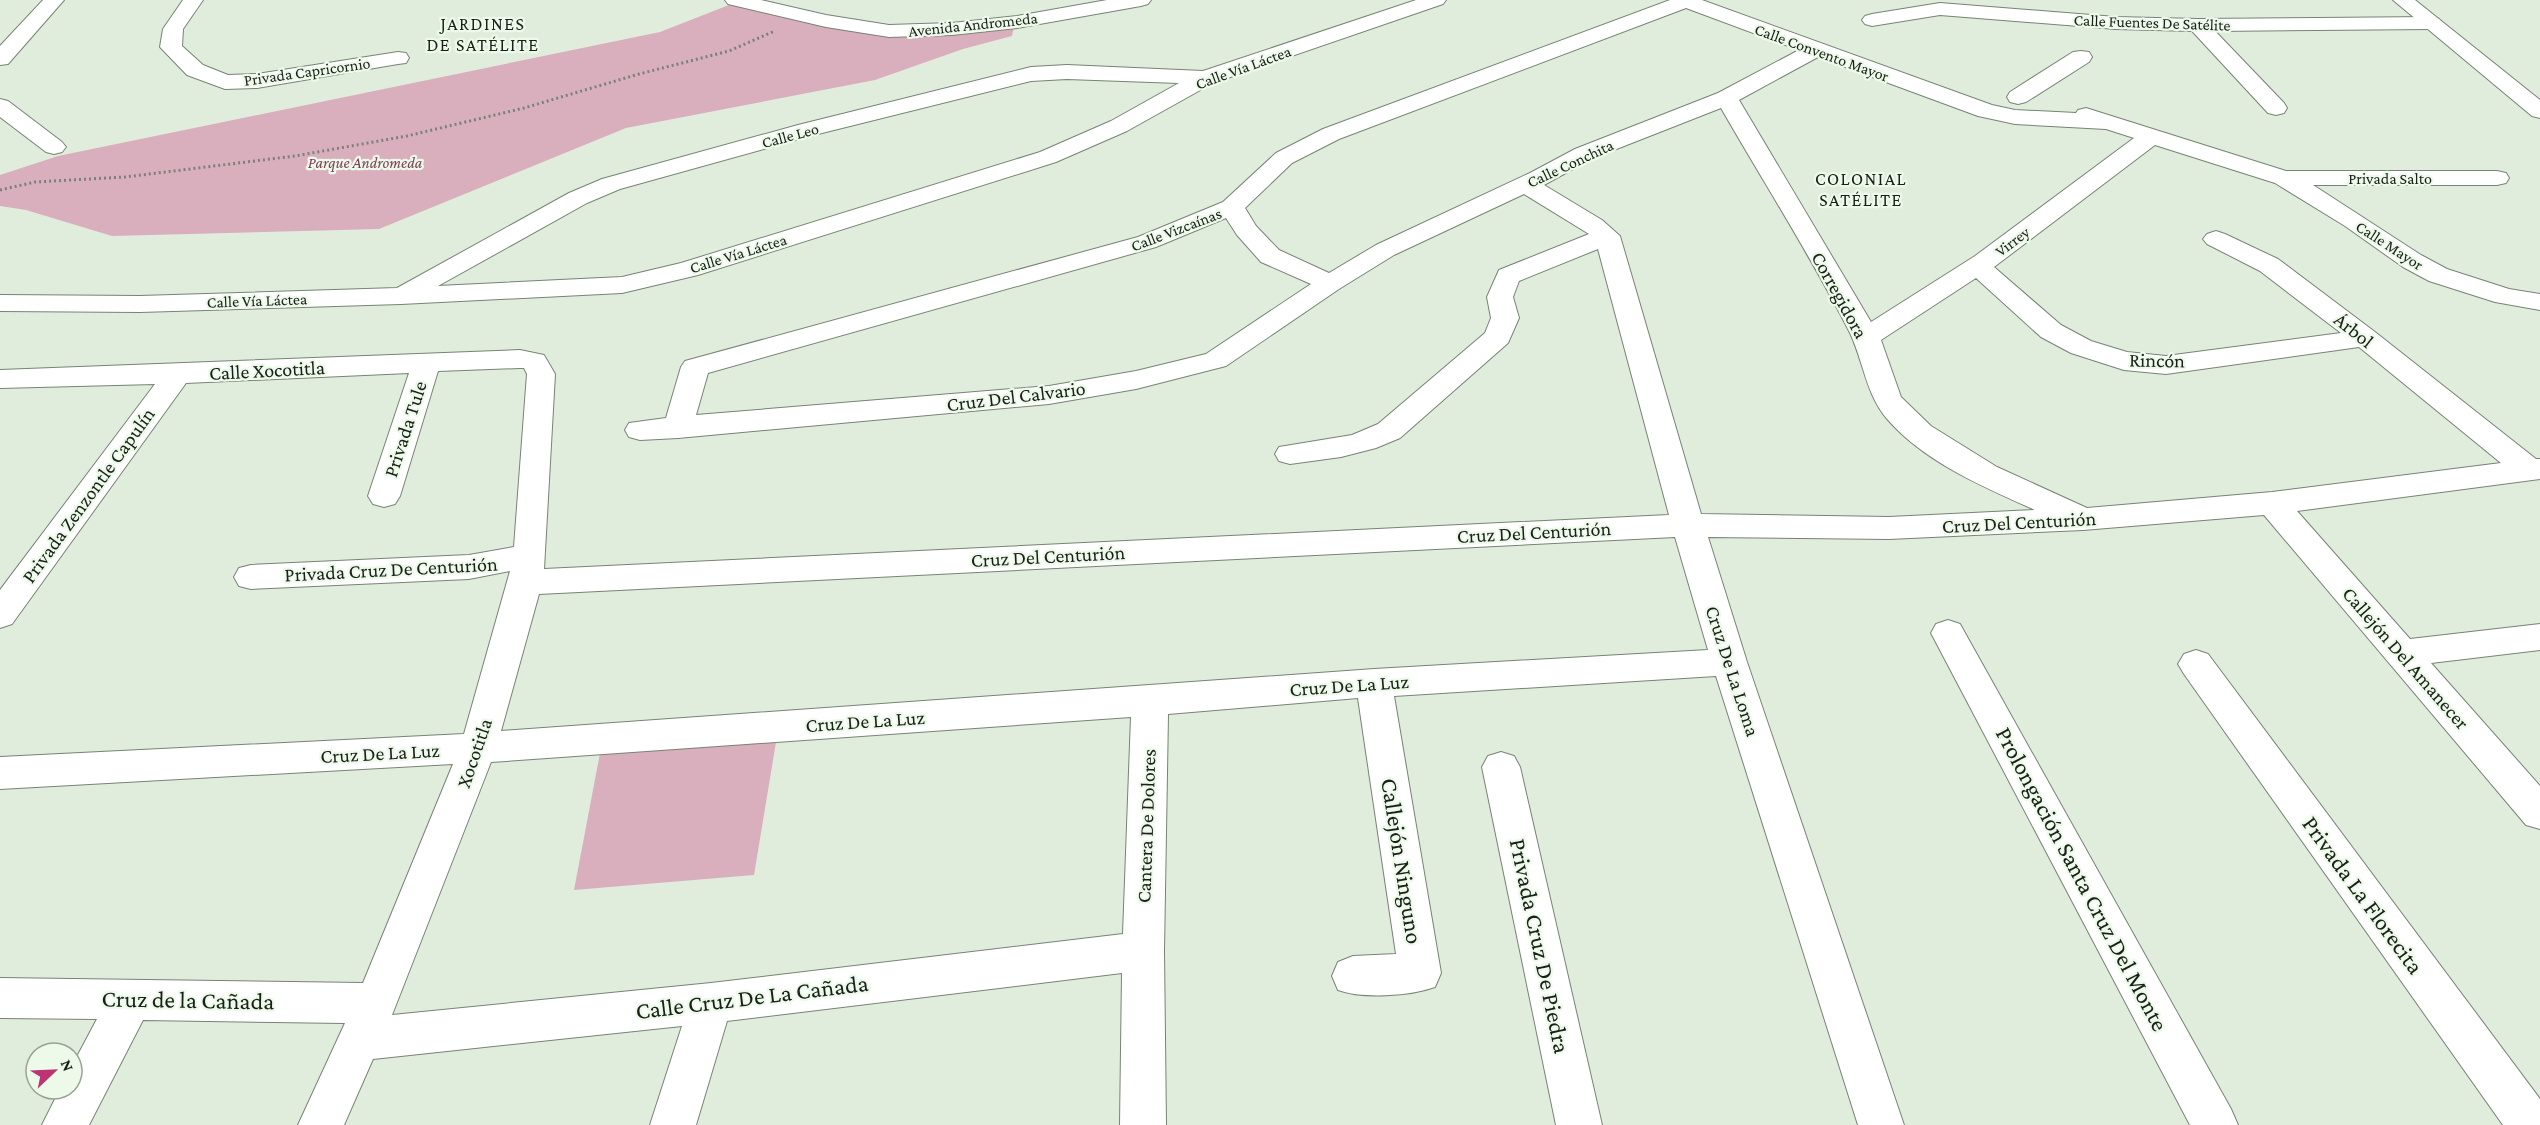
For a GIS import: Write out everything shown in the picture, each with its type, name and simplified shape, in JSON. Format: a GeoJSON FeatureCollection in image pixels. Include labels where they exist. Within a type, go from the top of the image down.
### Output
{"type":"FeatureCollection","features":[{"type":"Feature","properties":{"kind":"street"},"geometry":{"type":"LineString","coordinates":[[0,59],[54,0]]}},
{"type":"Feature","properties":{"kind":"street","name":"Privada Capricornio"},"geometry":{"type":"LineString","coordinates":[[193,0],[173,29],[171,47],[195,70],[225,82],[257,81],[398,58]]}},
{"type":"Feature","properties":{"kind":"street","name":"Avenida Andromeda"},"geometry":{"type":"LineString","coordinates":[[735,0],[809,17],[889,31],[952,29],[1017,22],[1141,0]]}},
{"type":"Feature","properties":{"kind":"street","name":"Calle Vía Láctea"},"geometry":{"type":"LineString","coordinates":[[4,301],[140,304],[401,296],[622,285],[689,269],[1048,157],[1119,126],[1205,78],[1436,0]]}},
{"type":"Feature","properties":{"kind":"street"},"geometry":{"type":"LineString","coordinates":[[2403,0],[2540,111]]}},
{"type":"Feature","properties":{"kind":"street"},"geometry":{"type":"LineString","coordinates":[[2434,0],[2470,28]]}},
{"type":"Feature","properties":{"kind":"street","name":"Calle Convento Mayor"},"geometry":{"type":"LineString","coordinates":[[1686,1],[1986,111],[2015,117],[2106,122]]}},
{"type":"Feature","properties":{"kind":"street","name":"Calle Vizcaínas"},"geometry":{"type":"LineString","coordinates":[[678,428],[695,367],[1147,242],[1232,207],[1284,158],[1331,134],[1686,1]]}},
{"type":"Feature","properties":{"kind":"street","name":"Calle Fuentes De Satélite"},"geometry":{"type":"LineString","coordinates":[[1872,20],[1940,9],[2116,23],[2199,25],[2432,23]]}},
{"type":"Feature","properties":{"kind":"street"},"geometry":{"type":"LineString","coordinates":[[2199,25],[2276,108]]}},
{"type":"Feature","properties":{"kind":"street","name":"Calle Conchita"},"geometry":{"type":"LineString","coordinates":[[1330,283],[1385,250],[1583,154],[1726,98],[1815,50]]}},
{"type":"Feature","properties":{"kind":"street"},"geometry":{"type":"LineString","coordinates":[[2018,97],[2081,57]]}},
{"type":"Feature","properties":{"kind":"street","name":"Calle Leo"},"geometry":{"type":"LineString","coordinates":[[401,296],[578,198],[611,184],[806,130],[1031,74],[1067,72],[1205,78]]}},
{"type":"Feature","properties":{"kind":"street","name":"Calle Convento Mayor"},"geometry":{"type":"LineString","coordinates":[[1959,102],[2018,97],[2058,104],[2106,122],[2284,178]]}},
{"type":"Feature","properties":{"kind":"street","name":"Corregidora"},"geometry":{"type":"LineString","coordinates":[[1726,98],[1866,337],[1879,384],[1899,414],[1935,446],[2008,485],[2083,519]]}},
{"type":"Feature","properties":{"kind":"street"},"geometry":{"type":"LineString","coordinates":[[0,106],[54,147]]}},
{"type":"Feature","properties":{"kind":"street","name":"Virrey"},"geometry":{"type":"LineString","coordinates":[[1866,337],[1978,266],[2152,136]]}},
{"type":"Feature","properties":{"kind":"street","name":"Privada Salto"},"geometry":{"type":"LineString","coordinates":[[2284,178],[2497,178]]}},
{"type":"Feature","properties":{"kind":"street","name":"Calle Mayor"},"geometry":{"type":"LineString","coordinates":[[2284,178],[2354,221],[2412,261],[2438,274],[2505,296],[2540,302]]}},
{"type":"Feature","properties":{"kind":"street"},"geometry":{"type":"LineString","coordinates":[[1525,184],[1597,229]]}},
{"type":"Feature","properties":{"kind":"street"},"geometry":{"type":"LineString","coordinates":[[1232,207],[1246,230],[1270,256],[1330,283]]}},
{"type":"Feature","properties":{"kind":"street"},"geometry":{"type":"LineString","coordinates":[[1290,454],[1347,447],[1373,440],[1389,431],[1498,338],[1505,318],[1500,297],[1508,276],[1597,229]]}},
{"type":"Feature","properties":{"kind":"street","name":"Cruz De La Loma"},"geometry":{"type":"LineString","coordinates":[[1597,229],[1729,662],[1881,1125]]}},
{"type":"Feature","properties":{"kind":"street","name":"Árbol"},"geometry":{"type":"LineString","coordinates":[[2216,239],[2269,265],[2366,338],[2484,433],[2535,470]]}},
{"type":"Feature","properties":{"kind":"street","name":"Rincón"},"geometry":{"type":"LineString","coordinates":[[1978,266],[2051,331],[2081,347],[2124,362],[2166,365],[2366,338]]}},
{"type":"Feature","properties":{"kind":"street","name":"Cruz Del Calvario"},"geometry":{"type":"LineString","coordinates":[[640,430],[1049,395],[1136,380],[1216,360],[1330,283]]}},
{"type":"Feature","properties":{"kind":"street","name":"Calle Xocotitla"},"geometry":{"type":"LineString","coordinates":[[0,379],[177,374],[520,359],[534,362]]}},
{"type":"Feature","properties":{"kind":"street","name":"Privada Tule"},"geometry":{"type":"LineString","coordinates":[[384,496],[428,362]]}},
{"type":"Feature","properties":{"kind":"street","name":"Xocotitla"},"geometry":{"type":"LineString","coordinates":[[321,1125],[369,1021],[478,748],[527,569],[541,374],[534,362]]}},
{"type":"Feature","properties":{"kind":"street","name":"Privada Zenzontle Capulín"},"geometry":{"type":"LineString","coordinates":[[0,615],[177,374]]}},
{"type":"Feature","properties":{"kind":"street","name":"Cruz Del Centurión"},"geometry":{"type":"LineString","coordinates":[[527,569],[1688,525],[1889,528],[2083,519],[2272,503],[2535,470]]}},
{"type":"Feature","properties":{"kind":"street","name":"Callejón Del Amanecer"},"geometry":{"type":"LineString","coordinates":[[2272,503],[2540,813]]}},
{"type":"Feature","properties":{"kind":"street","name":"Privada Cruz De Centurión"},"geometry":{"type":"LineString","coordinates":[[251,577],[469,567],[527,569]]}},
{"type":"Feature","properties":{"kind":"street","name":"Prolongación Santa Cruz Del Monte"},"geometry":{"type":"LineString","coordinates":[[1948,633],[2215,1125]]}},
{"type":"Feature","properties":{"kind":"street"},"geometry":{"type":"LineString","coordinates":[[2403,653],[2540,638]]}},
{"type":"Feature","properties":{"kind":"street","name":"Cruz De La Luz"},"geometry":{"type":"LineString","coordinates":[[0,773],[478,748],[1374,683],[1729,662]]}},
{"type":"Feature","properties":{"kind":"street","name":"Privada La Florecita"},"geometry":{"type":"LineString","coordinates":[[2196,664],[2531,1125]]}},
{"type":"Feature","properties":{"kind":"street","name":"Callejón Ninguno"},"geometry":{"type":"LineString","coordinates":[[1353,976],[1420,973],[1374,683]]}},
{"type":"Feature","properties":{"kind":"street","name":"Cantera De Dolores"},"geometry":{"type":"LineString","coordinates":[[1143,1125],[1143,951],[1150,701]]}},
{"type":"Feature","properties":{"kind":"street","name":"Privada Cruz De Piedra"},"geometry":{"type":"LineString","coordinates":[[1501,767],[1579,1125]]}},
{"type":"Feature","properties":{"kind":"street","name":"Calle Cruz De La Cañada"},"geometry":{"type":"LineString","coordinates":[[369,1021],[711,1003],[1143,951]]}},
{"type":"Feature","properties":{"kind":"street","name":"Cruz de la Cañada"},"geometry":{"type":"LineString","coordinates":[[0,998],[131,999],[369,1021]]}},
{"type":"Feature","properties":{"kind":"street"},"geometry":{"type":"LineString","coordinates":[[65,1125],[131,999]]}},
{"type":"Feature","properties":{"kind":"street"},"geometry":{"type":"LineString","coordinates":[[673,1125],[711,1003]]}},
{"type":"Feature","properties":{"kind":"path"},"geometry":{"type":"LineString","coordinates":[[0,190],[35,182],[125,177],[295,156],[407,136],[524,108],[639,74],[729,51],[809,17]]}},
{"type":"Feature","properties":{"kind":"green space","name":"Parque Andromeda"},"geometry":{"type":"Polygon","coordinates":[[[734,3],[883,34],[1014,27],[1012,36],[963,49],[875,80],[626,128],[379,229],[112,236],[26,210],[0,206],[0,175],[58,156],[660,32],[734,3]]]}},
{"type":"Feature","properties":{"kind":"green space"},"geometry":{"type":"Polygon","coordinates":[[[776,742],[754,875],[574,890],[600,753],[776,742]]]}},
{"type":"Feature","properties":{"kind":"district","name":"JARDINES DE SATÉLITE"},"geometry":{"type":"Point","coordinates":[483,34]}},
{"type":"Feature","properties":{"kind":"district","name":"COLONIAL SATÉLITE"},"geometry":{"type":"Point","coordinates":[1861,189]}}]}
